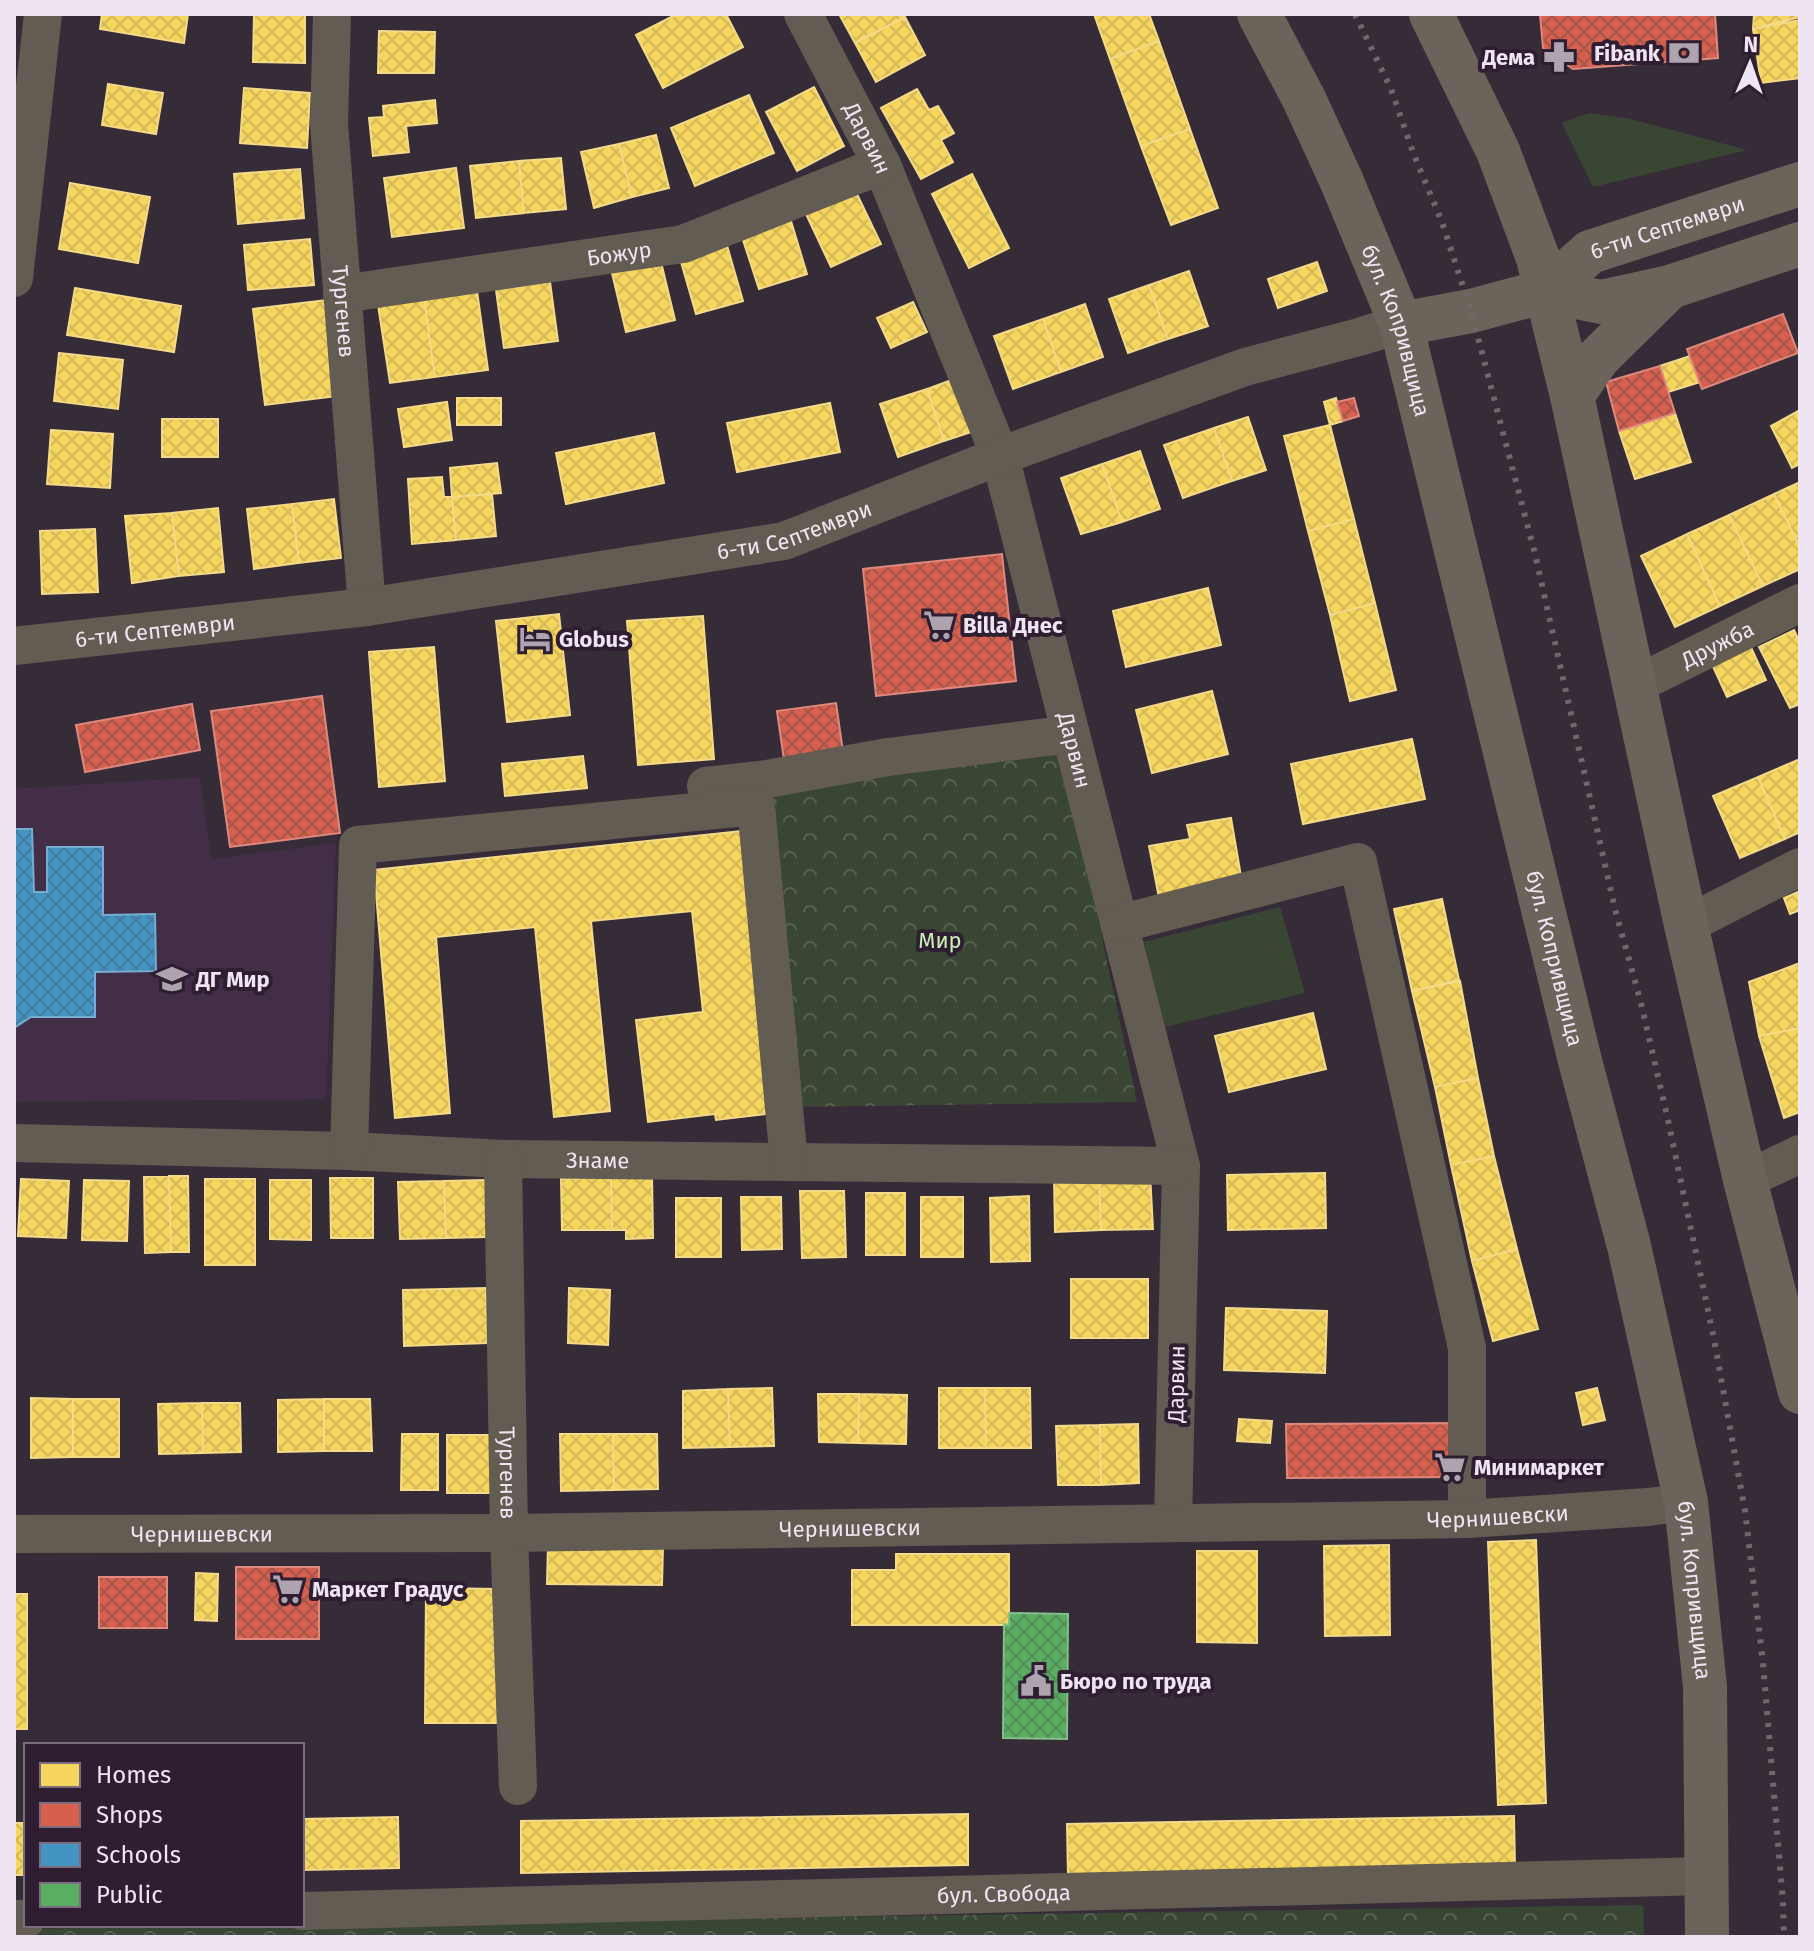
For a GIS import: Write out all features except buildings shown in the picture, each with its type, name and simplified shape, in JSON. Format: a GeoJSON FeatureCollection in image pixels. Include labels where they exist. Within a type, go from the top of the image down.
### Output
{"type":"FeatureCollection","features":[{"type":"Feature","properties":{"kind":"main road","name":"бул. Копривщица"},"geometry":{"type":"LineString","coordinates":[[1259,14],[1304,99],[1401,324],[1580,1061],[1629,1246],[1686,1502],[1705,1687],[1707,1937]]}},
{"type":"Feature","properties":{"kind":"main road"},"geometry":{"type":"LineString","coordinates":[[1431,14],[1498,151],[1538,258],[1572,396],[1686,925],[1745,1180],[1800,1392]]}},
{"type":"Feature","properties":{"kind":"main road","name":"6-ти Септември"},"geometry":{"type":"LineString","coordinates":[[1546,291],[1590,252],[1800,184]]}},
{"type":"Feature","properties":{"kind":"main road","name":"6-ти Септември"},"geometry":{"type":"LineString","coordinates":[[1401,324],[1471,311],[1546,291],[1601,302],[1670,287],[1800,244]]}},
{"type":"Feature","properties":{"kind":"main road"},"geometry":{"type":"LineString","coordinates":[[1572,396],[1598,358],[1670,287]]}},
{"type":"Feature","properties":{"kind":"street"},"geometry":{"type":"LineString","coordinates":[[14,278],[43,14]]}},
{"type":"Feature","properties":{"kind":"street","name":"Тургенев"},"geometry":{"type":"LineString","coordinates":[[332,14],[329,124],[367,607]]}},
{"type":"Feature","properties":{"kind":"street","name":"Дарвин"},"geometry":{"type":"LineString","coordinates":[[803,14],[882,165],[1000,456],[1181,1166],[1173,1523]]}},
{"type":"Feature","properties":{"kind":"street","name":"Божур"},"geometry":{"type":"LineString","coordinates":[[342,294],[683,244],[882,165]]}},
{"type":"Feature","properties":{"kind":"street","name":"6-ти Септември"},"geometry":{"type":"LineString","coordinates":[[14,646],[367,607],[784,541],[1000,456],[1245,367],[1401,324]]}},
{"type":"Feature","properties":{"kind":"street","name":"Дружба"},"geometry":{"type":"LineString","coordinates":[[1635,685],[1800,603]]}},
{"type":"Feature","properties":{"kind":"street"},"geometry":{"type":"LineString","coordinates":[[379,823],[767,779],[888,757],[1071,734]]}},
{"type":"Feature","properties":{"kind":"street"},"geometry":{"type":"LineString","coordinates":[[349,1151],[358,845],[756,806],[789,1162]]}},
{"type":"Feature","properties":{"kind":"street"},"geometry":{"type":"LineString","coordinates":[[1119,924],[1358,862],[1467,1348],[1467,1519]]}},
{"type":"Feature","properties":{"kind":"street"},"geometry":{"type":"LineString","coordinates":[[1686,925],[1800,867]]}},
{"type":"Feature","properties":{"kind":"street","name":"Знаме"},"geometry":{"type":"LineString","coordinates":[[14,1143],[349,1151],[503,1159],[1181,1166]]}},
{"type":"Feature","properties":{"kind":"street"},"geometry":{"type":"LineString","coordinates":[[1745,1180],[1800,1154]]}},
{"type":"Feature","properties":{"kind":"street","name":"Тургенев"},"geometry":{"type":"LineString","coordinates":[[503,1159],[509,1533],[518,1786]]}},
{"type":"Feature","properties":{"kind":"street","name":"Чернишевски"},"geometry":{"type":"LineString","coordinates":[[14,1534],[509,1533],[1467,1519],[1686,1502]]}},
{"type":"Feature","properties":{"kind":"street","name":"бул. Свобода"},"geometry":{"type":"LineString","coordinates":[[304,1911],[1707,1876]]}},
{"type":"Feature","properties":{"kind":"shaded area","name":"ДГ Мир"},"geometry":{"type":"Polygon","coordinates":[[[200,777],[211,859],[336,843],[326,1099],[14,1102],[14,789],[200,777]]]}},
{"type":"Feature","properties":{"kind":"green space"},"geometry":{"type":"Polygon","coordinates":[[[1589,113],[1631,119],[1747,150],[1593,187],[1562,123],[1589,113]]]}},
{"type":"Feature","properties":{"kind":"green space","name":"Мир"},"geometry":{"type":"Polygon","coordinates":[[[1062,749],[1137,1102],[796,1107],[765,794],[1062,749]]]}},
{"type":"Feature","properties":{"kind":"green space"},"geometry":{"type":"Polygon","coordinates":[[[1280,907],[1305,993],[1165,1027],[1144,942],[1280,907]]]}},
{"type":"Feature","properties":{"kind":"green space"},"geometry":{"type":"Polygon","coordinates":[[[1643,1905],[1644,1937],[14,1937],[14,1929],[1643,1905]]]}},
{"type":"Feature","properties":{"kind":"railway"},"geometry":{"type":"LineString","coordinates":[[1355,14],[1391,89],[1442,222],[1471,311],[1535,554],[1615,909],[1668,1120],[1714,1339],[1745,1511],[1763,1663],[1784,1937]]}},
{"type":"Feature","properties":{"kind":"place","name":"Fibank"},"geometry":{"type":"Point","coordinates":[1684,53]}},
{"type":"Feature","properties":{"kind":"place","name":"Дема"},"geometry":{"type":"Point","coordinates":[1559,57]}},
{"type":"Feature","properties":{"kind":"place","name":"Billa Днес"},"geometry":{"type":"Point","coordinates":[939,625]}},
{"type":"Feature","properties":{"kind":"place","name":"Globus"},"geometry":{"type":"Point","coordinates":[535,639]}},
{"type":"Feature","properties":{"kind":"place","name":"ДГ Мир"},"geometry":{"type":"Point","coordinates":[172,979]}},
{"type":"Feature","properties":{"kind":"place","name":"Минимаркет"},"geometry":{"type":"Point","coordinates":[1450,1467]}},
{"type":"Feature","properties":{"kind":"place","name":"Маркет Градус"},"geometry":{"type":"Point","coordinates":[288,1589]}},
{"type":"Feature","properties":{"kind":"place","name":"Бюро по труда"},"geometry":{"type":"Point","coordinates":[1036,1681]}}]}
